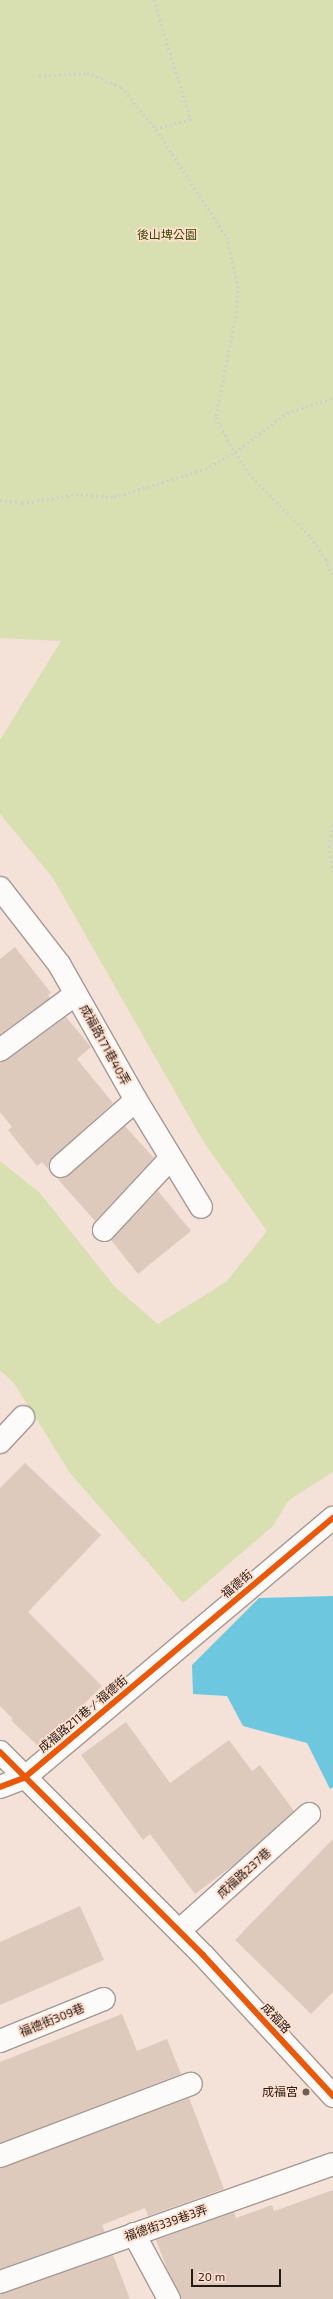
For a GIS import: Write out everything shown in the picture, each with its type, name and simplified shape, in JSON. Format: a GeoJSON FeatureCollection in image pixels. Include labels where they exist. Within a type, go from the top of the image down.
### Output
{"type":"FeatureCollection","features":[{"type":"Feature","properties":{"kind":"street","name":"成福路171巷40弄"},"geometry":{"type":"LineString","coordinates":[[0,888],[59,964],[136,1100],[201,1207]]}},
{"type":"Feature","properties":{"kind":"street"},"geometry":{"type":"LineString","coordinates":[[0,1050],[76,994]]}},
{"type":"Feature","properties":{"kind":"street"},"geometry":{"type":"LineString","coordinates":[[61,1166],[136,1100]]}},
{"type":"Feature","properties":{"kind":"street"},"geometry":{"type":"LineString","coordinates":[[104,1230],[171,1158]]}},
{"type":"Feature","properties":{"kind":"street"},"geometry":{"type":"LineString","coordinates":[[0,1442],[23,1417]]}},
{"type":"Feature","properties":{"kind":"street","name":"福德街"},"geometry":{"type":"LineString","coordinates":[[156,1666],[333,1518]]}},
{"type":"Feature","properties":{"kind":"street","name":"成福路211巷 / 福德街"},"geometry":{"type":"LineString","coordinates":[[24,1778],[156,1666]]}},
{"type":"Feature","properties":{"kind":"street"},"geometry":{"type":"LineString","coordinates":[[0,1752],[24,1778],[0,1787]]}},
{"type":"Feature","properties":{"kind":"street","name":"成福路"},"geometry":{"type":"LineString","coordinates":[[24,1778],[203,1955],[333,2096]]}},
{"type":"Feature","properties":{"kind":"street","name":"成福路237巷"},"geometry":{"type":"LineString","coordinates":[[179,1931],[309,1814]]}},
{"type":"Feature","properties":{"kind":"street","name":"福德街309巷"},"geometry":{"type":"LineString","coordinates":[[0,2041],[104,1999]]}},
{"type":"Feature","properties":{"kind":"street"},"geometry":{"type":"LineString","coordinates":[[0,2156],[191,2084]]}},
{"type":"Feature","properties":{"kind":"street","name":"福德街339巷3弄"},"geometry":{"type":"LineString","coordinates":[[0,2282],[333,2164]]}},
{"type":"Feature","properties":{"kind":"street"},"geometry":{"type":"LineString","coordinates":[[134,2234],[169,2299]]}},
{"type":"Feature","properties":{"kind":"path"},"geometry":{"type":"LineString","coordinates":[[154,0],[192,120],[156,129]]}},
{"type":"Feature","properties":{"kind":"path"},"geometry":{"type":"LineString","coordinates":[[39,76],[88,73],[120,87],[156,129],[227,236],[238,286],[237,311],[216,417],[235,452],[252,477],[311,537],[326,559],[333,577]]}},
{"type":"Feature","properties":{"kind":"path"},"geometry":{"type":"LineString","coordinates":[[0,500],[22,503],[76,494],[114,497],[205,469],[235,452],[287,413],[333,398]]}},
{"type":"Feature","properties":{"kind":"path"},"geometry":{"type":"LineString","coordinates":[[333,825],[329,846],[333,872]]}},
{"type":"Feature","properties":{"kind":"green space","name":"後山埤公園"},"geometry":{"type":"Polygon","coordinates":[[[0,0],[333,0],[333,1472],[289,1500],[272,1527],[183,1603],[70,1473],[14,1383],[0,1370],[0,1161],[40,1193],[115,1287],[158,1324],[226,1282],[267,1231],[203,1141],[53,878],[0,814],[0,740],[61,641],[0,638],[0,0]]]}},
{"type":"Feature","properties":{"kind":"water"},"geometry":{"type":"Polygon","coordinates":[[[333,1596],[333,1787],[330,1789],[307,1743],[243,1726],[227,1696],[193,1694],[192,1665],[259,1598],[333,1596]]]}},
{"type":"Feature","properties":{"kind":"building"},"geometry":{"type":"Polygon","coordinates":[[[15,947],[51,993],[48,995],[50,998],[0,1034],[0,959],[15,947]]]}},
{"type":"Feature","properties":{"kind":"building"},"geometry":{"type":"Polygon","coordinates":[[[66,1017],[91,1047],[77,1059],[113,1103],[53,1157],[49,1162],[49,1170],[42,1162],[37,1166],[8,1130],[12,1127],[0,1112],[0,1062],[7,1060],[66,1017]]]}},
{"type":"Feature","properties":{"kind":"building"},"geometry":{"type":"Polygon","coordinates":[[[125,1126],[154,1158],[95,1221],[56,1177],[63,1178],[69,1175],[125,1126]]]}},
{"type":"Feature","properties":{"kind":"building"},"geometry":{"type":"Polygon","coordinates":[[[158,1191],[191,1231],[138,1274],[111,1240],[158,1191]]]}},
{"type":"Feature","properties":{"kind":"building"},"geometry":{"type":"Polygon","coordinates":[[[25,1463],[101,1535],[28,1612],[102,1686],[40,1748],[11,1720],[13,1719],[0,1706],[0,1488],[25,1463]]]}},
{"type":"Feature","properties":{"kind":"building"},"geometry":{"type":"Polygon","coordinates":[[[126,1722],[170,1783],[229,1740],[252,1771],[260,1765],[294,1811],[235,1864],[195,1894],[150,1834],[143,1840],[81,1755],[126,1722]]]}},
{"type":"Feature","properties":{"kind":"building"},"geometry":{"type":"Polygon","coordinates":[[[333,1839],[333,1992],[311,2014],[235,1940],[333,1839]]]}},
{"type":"Feature","properties":{"kind":"building"},"geometry":{"type":"Polygon","coordinates":[[[80,1906],[104,1960],[0,2005],[0,1942],[80,1906]]]}},
{"type":"Feature","properties":{"kind":"building"},"geometry":{"type":"Polygon","coordinates":[[[122,2014],[137,2051],[167,2039],[181,2074],[0,2143],[0,2062],[122,2014]]]}},
{"type":"Feature","properties":{"kind":"building"},"geometry":{"type":"Polygon","coordinates":[[[189,2098],[224,2189],[148,2216],[145,2208],[102,2225],[105,2232],[0,2269],[0,2168],[189,2098]]]}},
{"type":"Feature","properties":{"kind":"building"},"geometry":{"type":"Polygon","coordinates":[[[333,2190],[333,2299],[181,2299],[156,2240],[234,2212],[236,2218],[272,2205],[274,2211],[333,2190]]]}},
{"type":"Feature","properties":{"kind":"building"},"geometry":{"type":"Polygon","coordinates":[[[113,2255],[130,2299],[0,2299],[0,2294],[113,2255]]]}},
{"type":"Feature","properties":{"kind":"cycle path"},"geometry":{"type":"LineString","coordinates":[[0,1787],[24,1778],[333,1518]]}},
{"type":"Feature","properties":{"kind":"cycle path"},"geometry":{"type":"LineString","coordinates":[[0,1752],[203,1955],[333,2096]]}},
{"type":"Feature","properties":{"kind":"place","name":"成福宮"},"geometry":{"type":"Point","coordinates":[306,2092]}}]}
